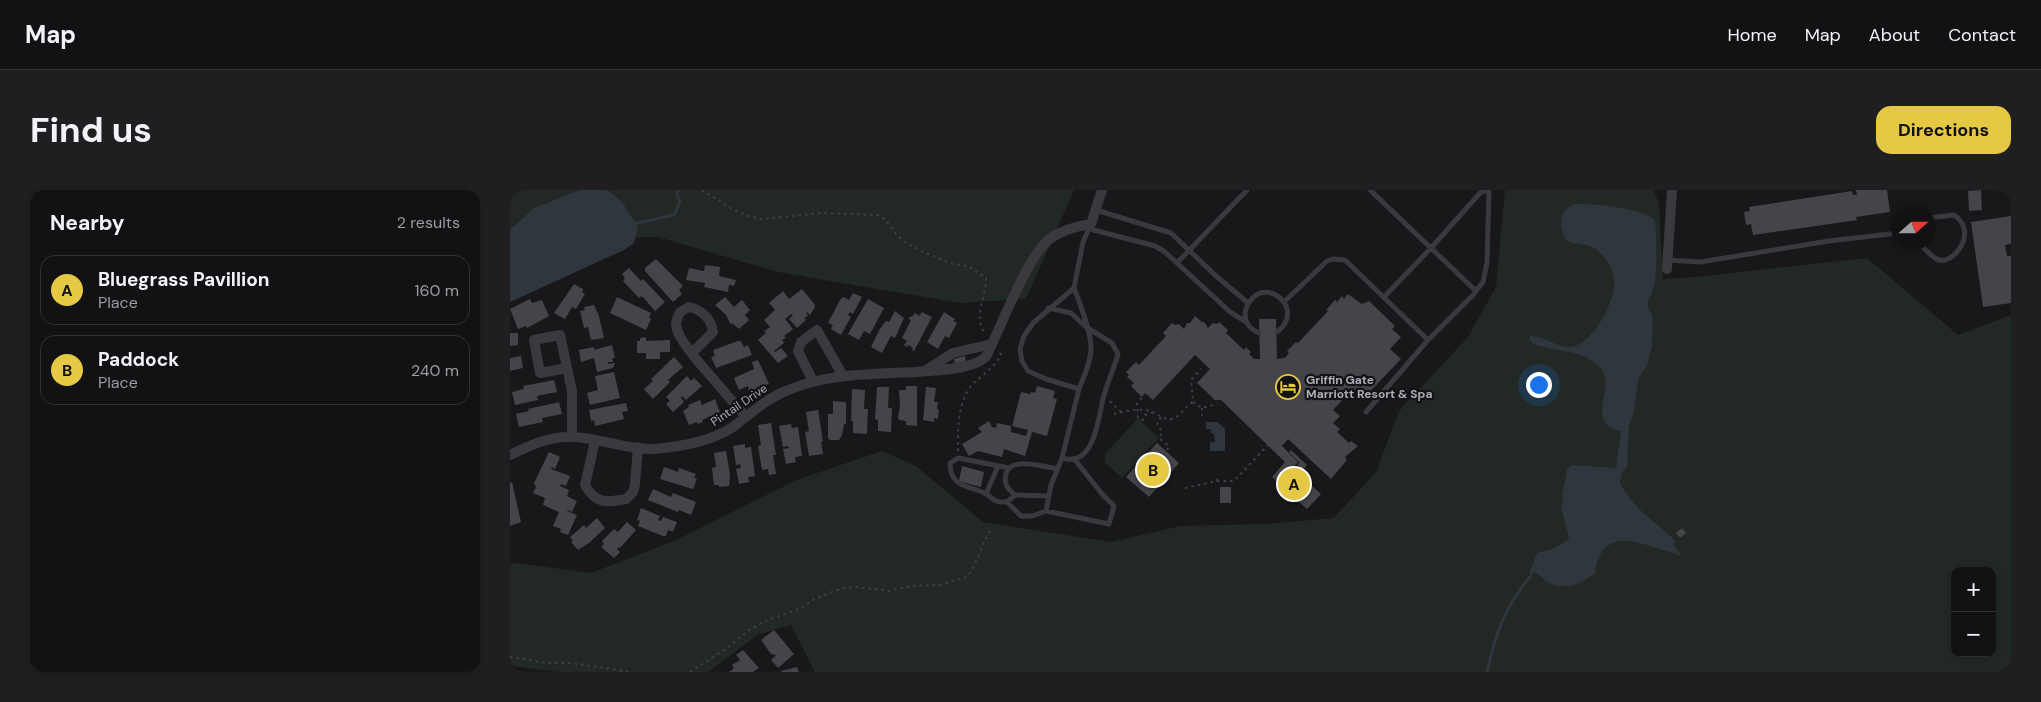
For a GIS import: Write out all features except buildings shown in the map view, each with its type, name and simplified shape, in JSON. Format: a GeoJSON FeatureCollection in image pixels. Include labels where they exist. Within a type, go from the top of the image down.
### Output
{"type":"FeatureCollection","features":[{"type":"Feature","properties":{"kind":"street"},"geometry":{"type":"LineString","coordinates":[[1090,226],[1102,190]]}},
{"type":"Feature","properties":{"kind":"street"},"geometry":{"type":"LineString","coordinates":[[1667,265],[1672,190]]}},
{"type":"Feature","properties":{"kind":"street","name":"Pintail Drive"},"geometry":{"type":"LineString","coordinates":[[510,455],[545,440],[572,436],[622,447],[653,449],[702,441],[722,434],[775,396],[813,381],[844,376],[925,371],[968,366],[980,361],[987,355],[1032,261],[1049,239],[1072,227],[1090,226]]}},
{"type":"Feature","properties":{"kind":"street"},"geometry":{"type":"LineString","coordinates":[[813,381],[798,352],[801,342],[817,330],[844,376]]}},
{"type":"Feature","properties":{"kind":"street","name":"Pintail Drive"},"geometry":{"type":"LineString","coordinates":[[925,371],[953,353],[992,343]]}},
{"type":"Feature","properties":{"kind":"street"},"geometry":{"type":"LineString","coordinates":[[692,353],[746,417]]}},
{"type":"Feature","properties":{"kind":"street"},"geometry":{"type":"LineString","coordinates":[[567,368],[572,390],[572,436]]}},
{"type":"Feature","properties":{"kind":"street"},"geometry":{"type":"LineString","coordinates":[[595,441],[585,486],[591,496],[604,501],[626,499],[633,492],[638,447]]}},
{"type":"Feature","properties":{"kind":"lane"},"geometry":{"type":"LineString","coordinates":[[1176,263],[1246,190]]}},
{"type":"Feature","properties":{"kind":"lane"},"geometry":{"type":"LineString","coordinates":[[1370,190],[1476,291]]}},
{"type":"Feature","properties":{"kind":"lane"},"geometry":{"type":"LineString","coordinates":[[1366,412],[1428,340],[1483,282],[1487,264],[1488,190],[1480,193],[1431,248],[1384,296]]}},
{"type":"Feature","properties":{"kind":"lane"},"geometry":{"type":"LineString","coordinates":[[1096,210],[1172,233],[1215,275],[1248,303]]}},
{"type":"Feature","properties":{"kind":"lane"},"geometry":{"type":"LineString","coordinates":[[1927,250],[1938,260],[1944,260],[1957,251],[1965,239],[1965,227],[1960,219],[1954,215],[1936,217]]}},
{"type":"Feature","properties":{"kind":"lane"},"geometry":{"type":"LineString","coordinates":[[1046,511],[1048,496],[1062,458],[1079,389],[1089,361],[1091,346],[1085,317],[1074,288],[1083,242],[1090,226],[1155,246],[1228,311],[1260,333]]}},
{"type":"Feature","properties":{"kind":"lane"},"geometry":{"type":"LineString","coordinates":[[1667,265],[1700,262],[1829,241],[1891,234]]}},
{"type":"Feature","properties":{"kind":"lane"},"geometry":{"type":"LineString","coordinates":[[1284,302],[1326,261],[1333,259],[1345,260],[1428,340]]}},
{"type":"Feature","properties":{"kind":"lane"},"geometry":{"type":"LineString","coordinates":[[1074,288],[1048,308],[1033,323],[1024,336],[1020,349],[1022,361],[1028,371],[1046,379],[1079,389]]}},
{"type":"Feature","properties":{"kind":"lane"},"geometry":{"type":"LineString","coordinates":[[1247,323],[1246,309],[1248,303],[1259,294],[1273,293],[1284,302],[1287,308],[1286,322],[1277,332]]}},
{"type":"Feature","properties":{"kind":"lane"},"geometry":{"type":"LineString","coordinates":[[1048,308],[1071,313],[1086,327],[1112,342],[1118,354],[1103,398],[1095,438],[1075,460]]}},
{"type":"Feature","properties":{"kind":"lane"},"geometry":{"type":"LineString","coordinates":[[1009,468],[958,458],[950,463],[950,470],[958,483],[986,494],[995,502],[1007,502],[1015,495]]}},
{"type":"Feature","properties":{"kind":"lane"},"geometry":{"type":"LineString","coordinates":[[1007,502],[1021,516],[1032,516],[1046,511],[1109,524],[1114,506],[1075,460],[1062,458]]}},
{"type":"Feature","properties":{"kind":"lane"},"geometry":{"type":"LineString","coordinates":[[1048,496],[1015,495],[1008,489],[1004,479],[1012,465],[1022,464],[1058,469]]}},
{"type":"Feature","properties":{"kind":"lane"},"geometry":{"type":"LineString","coordinates":[[986,494],[998,466]]}},
{"type":"Feature","properties":{"kind":"path"},"geometry":{"type":"LineString","coordinates":[[702,190],[732,209],[761,219],[823,214],[877,215],[886,219],[896,234],[910,245],[939,259],[968,266],[986,278],[986,287],[979,318],[982,329],[1001,355],[997,363],[972,385],[967,393],[960,416],[958,458]]}},
{"type":"Feature","properties":{"kind":"path"},"geometry":{"type":"LineString","coordinates":[[1193,402],[1191,380],[1201,369]]}},
{"type":"Feature","properties":{"kind":"path"},"geometry":{"type":"LineString","coordinates":[[1138,418],[1138,403],[1144,395]]}},
{"type":"Feature","properties":{"kind":"path"},"geometry":{"type":"LineString","coordinates":[[1106,396],[1121,412]]}},
{"type":"Feature","properties":{"kind":"path"},"geometry":{"type":"LineString","coordinates":[[1193,402],[1202,408],[1217,404]]}},
{"type":"Feature","properties":{"kind":"path"},"geometry":{"type":"LineString","coordinates":[[1114,414],[1137,410],[1154,412],[1161,418],[1172,419],[1193,402]]}},
{"type":"Feature","properties":{"kind":"path"},"geometry":{"type":"LineString","coordinates":[[1202,408],[1202,416]]}},
{"type":"Feature","properties":{"kind":"path"},"geometry":{"type":"LineString","coordinates":[[1142,420],[1145,415],[1154,412]]}},
{"type":"Feature","properties":{"kind":"path"},"geometry":{"type":"LineString","coordinates":[[1161,418],[1156,424],[1162,432],[1159,438],[1169,446],[1166,452]]}},
{"type":"Feature","properties":{"kind":"path"},"geometry":{"type":"LineString","coordinates":[[1185,488],[1217,481],[1234,481],[1268,445]]}},
{"type":"Feature","properties":{"kind":"path"},"geometry":{"type":"LineString","coordinates":[[1217,476],[1217,481]]}},
{"type":"Feature","properties":{"kind":"path"},"geometry":{"type":"LineString","coordinates":[[690,672],[730,646],[748,630],[763,622],[801,608],[814,598],[843,588],[857,587],[889,591],[911,586],[940,585],[967,577],[980,555],[986,536],[992,529]]}},
{"type":"Feature","properties":{"kind":"path"},"geometry":{"type":"LineString","coordinates":[[510,657],[548,663],[571,663],[631,672]]}},
{"type":"Feature","properties":{"kind":"shaded area"},"geometry":{"type":"Polygon","coordinates":[[[510,190],[1074,190],[1026,299],[960,303],[778,272],[658,237],[541,240],[510,254],[510,190]]]}},
{"type":"Feature","properties":{"kind":"shaded area"},"geometry":{"type":"Polygon","coordinates":[[[580,190],[606,190],[622,202],[638,227],[634,243],[624,250],[510,302],[510,230],[534,208],[580,190]]]}},
{"type":"Feature","properties":{"kind":"shaded area"},"geometry":{"type":"Polygon","coordinates":[[[1505,190],[1653,190],[1659,203],[1663,279],[1867,258],[1958,335],[2011,315],[2011,672],[815,672],[791,625],[759,634],[708,672],[559,672],[510,666],[510,565],[516,563],[591,573],[676,540],[799,479],[882,451],[916,466],[983,522],[1111,542],[1180,526],[1267,524],[1334,518],[1376,472],[1399,411],[1468,337],[1496,287],[1505,190]]]}},
{"type":"Feature","properties":{"kind":"shaded area"},"geometry":{"type":"Polygon","coordinates":[[[1575,204],[1604,205],[1629,209],[1640,212],[1654,220],[1656,231],[1655,282],[1647,304],[1653,318],[1652,345],[1647,365],[1638,379],[1634,413],[1629,424],[1627,467],[1621,474],[1620,484],[1639,509],[1675,541],[1674,545],[1682,556],[1641,543],[1617,542],[1607,547],[1599,557],[1595,573],[1584,581],[1560,586],[1547,582],[1534,572],[1530,577],[1530,571],[1537,553],[1555,548],[1568,540],[1569,537],[1561,507],[1564,501],[1562,497],[1567,470],[1571,465],[1616,468],[1621,431],[1610,427],[1604,420],[1602,412],[1605,383],[1604,374],[1599,366],[1576,354],[1533,344],[1529,339],[1530,336],[1536,336],[1565,347],[1577,345],[1590,335],[1602,320],[1613,293],[1614,280],[1607,260],[1593,247],[1567,241],[1564,236],[1561,220],[1565,210],[1575,204]]]}},
{"type":"Feature","properties":{"kind":"shaded area"},"geometry":{"type":"Polygon","coordinates":[[[1138,418],[1159,438],[1122,478],[1105,462],[1105,454],[1138,418]]]}},
{"type":"Feature","properties":{"kind":"shaded area"},"geometry":{"type":"Polygon","coordinates":[[[1206,422],[1217,422],[1225,429],[1225,451],[1210,451],[1210,442],[1215,442],[1214,434],[1211,433],[1211,429],[1206,429],[1206,422]]]}},
{"type":"Feature","properties":{"kind":"waterway"},"geometry":{"type":"LineString","coordinates":[[633,224],[674,215],[680,201],[677,195],[678,190]]}},
{"type":"Feature","properties":{"kind":"waterway"},"geometry":{"type":"LineString","coordinates":[[1487,672],[1502,622],[1514,599],[1530,577]]}},
{"type":"Feature","properties":{"kind":"place","name":"Griffin Gate Marriott Resort & Spa"},"geometry":{"type":"Point","coordinates":[1288,387]}},
{"type":"Feature","properties":{"kind":"place","name":"Paddock"},"geometry":{"type":"Point","coordinates":[1153,470]}},
{"type":"Feature","properties":{"kind":"place","name":"Bluegrass Pavillion"},"geometry":{"type":"Point","coordinates":[1294,484]}}]}
